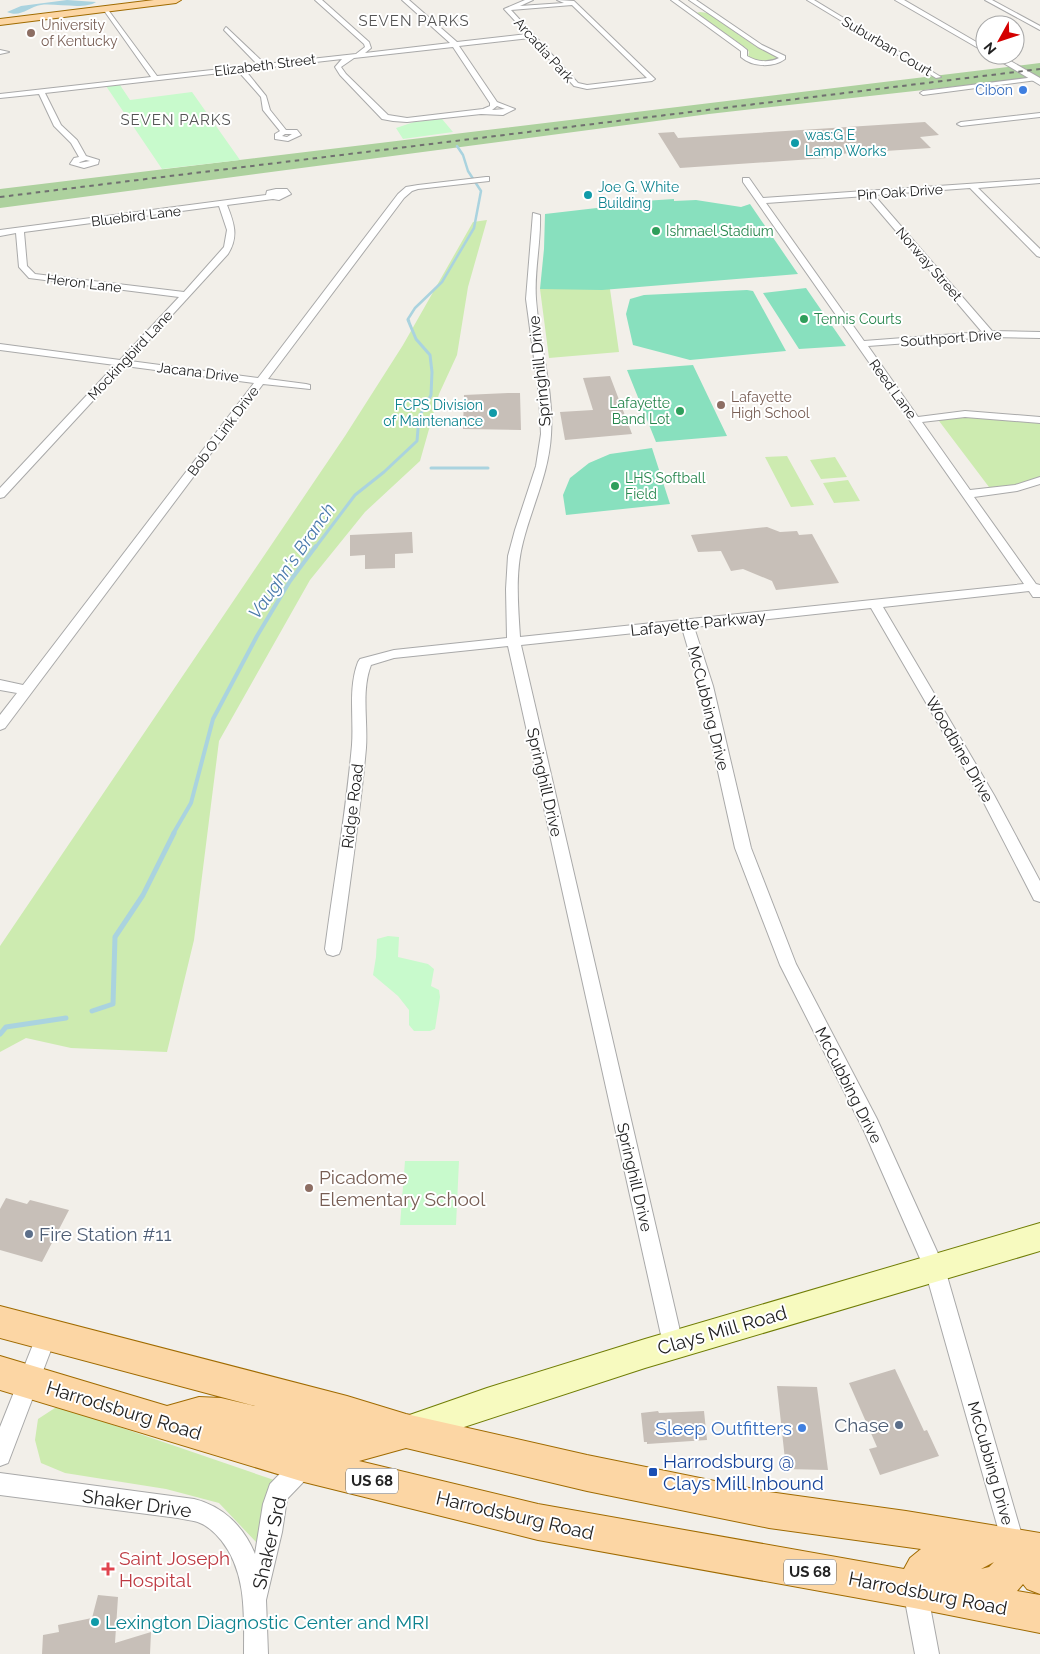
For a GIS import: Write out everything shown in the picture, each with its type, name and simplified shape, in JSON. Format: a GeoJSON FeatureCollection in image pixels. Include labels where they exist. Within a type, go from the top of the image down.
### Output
{"type":"FeatureCollection","features":[{"type":"Feature","properties":{"kind":"main road"},"geometry":{"type":"LineString","coordinates":[[0,22],[176,0]]}},
{"type":"Feature","properties":{"kind":"main road","name":"Clays Mill Road"},"geometry":{"type":"LineString","coordinates":[[406,1431],[673,1344],[1040,1237]]}},
{"type":"Feature","properties":{"kind":"main road"},"geometry":{"type":"LineString","coordinates":[[0,1322],[347,1413],[406,1431],[587,1473],[760,1508],[1015,1546],[1040,1576]]}},
{"type":"Feature","properties":{"kind":"main road","name":"Harrodsburg Road"},"geometry":{"type":"LineString","coordinates":[[14,1377],[304,1465],[546,1524],[770,1565],[914,1588],[1040,1614]]}},
{"type":"Feature","properties":{"kind":"main road"},"geometry":{"type":"LineString","coordinates":[[168,1423],[199,1414],[221,1415],[353,1445],[406,1431]]}},
{"type":"Feature","properties":{"kind":"main road"},"geometry":{"type":"LineString","coordinates":[[914,1588],[923,1572],[934,1562],[948,1556],[970,1555],[1015,1546]]}},
{"type":"Feature","properties":{"kind":"main road"},"geometry":{"type":"LineString","coordinates":[[951,1596],[967,1587],[988,1588],[1002,1580],[1012,1569],[1015,1546]]}},
{"type":"Feature","properties":{"kind":"street"},"geometry":{"type":"LineString","coordinates":[[318,0],[367,43],[383,48],[406,49]]}},
{"type":"Feature","properties":{"kind":"street"},"geometry":{"type":"LineString","coordinates":[[298,61],[332,67],[343,75],[385,117],[407,120],[483,112],[503,113],[511,109],[494,103],[454,43],[405,0]]}},
{"type":"Feature","properties":{"kind":"street","name":"Arcadia Park"},"geometry":{"type":"LineString","coordinates":[[507,10],[530,0]]}},
{"type":"Feature","properties":{"kind":"street"},"geometry":{"type":"LineString","coordinates":[[560,0],[574,3]]}},
{"type":"Feature","properties":{"kind":"street"},"geometry":{"type":"LineString","coordinates":[[674,0],[744,50],[744,56],[748,60],[765,63],[782,59],[783,57],[780,54],[760,46],[692,0]]}},
{"type":"Feature","properties":{"kind":"street","name":"Suburban Court"},"geometry":{"type":"LineString","coordinates":[[810,0],[938,77]]}},
{"type":"Feature","properties":{"kind":"street"},"geometry":{"type":"LineString","coordinates":[[899,0],[975,44]]}},
{"type":"Feature","properties":{"kind":"street"},"geometry":{"type":"LineString","coordinates":[[988,0],[1040,28]]}},
{"type":"Feature","properties":{"kind":"street","name":"Arcadia Park"},"geometry":{"type":"LineString","coordinates":[[574,3],[652,79],[587,87],[578,86],[507,10],[574,3]]}},
{"type":"Feature","properties":{"kind":"street"},"geometry":{"type":"LineString","coordinates":[[106,9],[155,78]]}},
{"type":"Feature","properties":{"kind":"street"},"geometry":{"type":"LineString","coordinates":[[690,12],[706,10]]}},
{"type":"Feature","properties":{"kind":"street"},"geometry":{"type":"LineString","coordinates":[[226,29],[264,66]]}},
{"type":"Feature","properties":{"kind":"street","name":"Elizabeth Street"},"geometry":{"type":"LineString","coordinates":[[0,96],[454,43],[530,36]]}},
{"type":"Feature","properties":{"kind":"street"},"geometry":{"type":"LineString","coordinates":[[343,75],[338,67],[340,63],[368,48],[367,43]]}},
{"type":"Feature","properties":{"kind":"street"},"geometry":{"type":"LineString","coordinates":[[1011,65],[1037,80]]}},
{"type":"Feature","properties":{"kind":"street"},"geometry":{"type":"LineString","coordinates":[[239,68],[264,97],[266,110],[284,132]]}},
{"type":"Feature","properties":{"kind":"street"},"geometry":{"type":"LineString","coordinates":[[923,93],[1037,80]]}},
{"type":"Feature","properties":{"kind":"street"},"geometry":{"type":"LineString","coordinates":[[41,91],[58,126],[74,142],[83,158]]}},
{"type":"Feature","properties":{"kind":"street"},"geometry":{"type":"LineString","coordinates":[[483,112],[492,108],[494,103]]}},
{"type":"Feature","properties":{"kind":"street"},"geometry":{"type":"LineString","coordinates":[[961,124],[1040,115]]}},
{"type":"Feature","properties":{"kind":"street"},"geometry":{"type":"LineString","coordinates":[[377,122],[385,117]]}},
{"type":"Feature","properties":{"kind":"street"},"geometry":{"type":"LineString","coordinates":[[391,127],[401,125],[407,120]]}},
{"type":"Feature","properties":{"kind":"street","name":"Bob O Link Drive"},"geometry":{"type":"LineString","coordinates":[[0,725],[407,190],[486,179]]}},
{"type":"Feature","properties":{"kind":"street","name":"Reed Lane"},"geometry":{"type":"LineString","coordinates":[[746,180],[915,420],[1038,589]]}},
{"type":"Feature","properties":{"kind":"street","name":"Pin Oak Drive"},"geometry":{"type":"LineString","coordinates":[[761,201],[1040,181]]}},
{"type":"Feature","properties":{"kind":"street"},"geometry":{"type":"LineString","coordinates":[[973,187],[1040,254]]}},
{"type":"Feature","properties":{"kind":"street","name":"Norway Street"},"geometry":{"type":"LineString","coordinates":[[869,194],[989,334]]}},
{"type":"Feature","properties":{"kind":"street","name":"Bluebird Lane"},"geometry":{"type":"LineString","coordinates":[[0,233],[223,205],[271,197]]}},
{"type":"Feature","properties":{"kind":"street","name":"Mockingbird Lane"},"geometry":{"type":"LineString","coordinates":[[0,495],[224,254],[232,239],[232,232],[223,205]]}},
{"type":"Feature","properties":{"kind":"street","name":"Springhill Drive"},"geometry":{"type":"LineString","coordinates":[[536,215],[537,234],[530,286],[545,408],[546,431],[544,454],[514,556],[511,616],[514,643],[673,1344]]}},
{"type":"Feature","properties":{"kind":"street","name":"Heron Lane"},"geometry":{"type":"LineString","coordinates":[[20,231],[23,267],[32,276],[185,295]]}},
{"type":"Feature","properties":{"kind":"street","name":"Southport Drive"},"geometry":{"type":"LineString","coordinates":[[861,344],[989,334],[1040,335]]}},
{"type":"Feature","properties":{"kind":"street","name":"Jacana Drive"},"geometry":{"type":"LineString","coordinates":[[0,347],[306,387]]}},
{"type":"Feature","properties":{"kind":"street"},"geometry":{"type":"LineString","coordinates":[[915,420],[966,414],[1040,420]]}},
{"type":"Feature","properties":{"kind":"street"},"geometry":{"type":"LineString","coordinates":[[968,494],[1016,488],[1040,480]]}},
{"type":"Feature","properties":{"kind":"street","name":"Lafayette Parkway"},"geometry":{"type":"LineString","coordinates":[[365,662],[394,654],[1038,589]]}},
{"type":"Feature","properties":{"kind":"street","name":"Woodbine Drive"},"geometry":{"type":"LineString","coordinates":[[875,604],[989,799],[1040,896]]}},
{"type":"Feature","properties":{"kind":"street","name":"McCubbing Drive"},"geometry":{"type":"LineString","coordinates":[[687,624],[706,686],[743,848],[788,965],[871,1125],[935,1269],[1015,1546]]}},
{"type":"Feature","properties":{"kind":"street","name":"Ridge Road"},"geometry":{"type":"LineString","coordinates":[[333,949],[358,765],[361,727],[360,670],[365,662]]}},
{"type":"Feature","properties":{"kind":"street"},"geometry":{"type":"LineString","coordinates":[[0,685],[26,690]]}},
{"type":"Feature","properties":{"kind":"street"},"geometry":{"type":"LineString","coordinates":[[0,1455],[14,1377],[47,1334]]}},
{"type":"Feature","properties":{"kind":"street","name":"Shaker Srd"},"geometry":{"type":"LineString","coordinates":[[256,1601],[271,1532],[274,1504],[278,1492],[304,1465]]}},
{"type":"Feature","properties":{"kind":"street","name":"Shaker Drive"},"geometry":{"type":"LineString","coordinates":[[0,1484],[178,1507],[204,1513],[220,1523],[238,1544],[245,1556],[253,1581],[256,1601],[256,1654]]}},
{"type":"Feature","properties":{"kind":"street"},"geometry":{"type":"LineString","coordinates":[[914,1588],[927,1654]]}},
{"type":"Feature","properties":{"kind":"green space"},"geometry":{"type":"Polygon","coordinates":[[[696,13],[708,13],[758,48],[779,56],[779,59],[763,61],[748,57],[749,52],[746,48],[696,13]]]}},
{"type":"Feature","properties":{"kind":"green space"},"geometry":{"type":"Polygon","coordinates":[[[1040,63],[1040,77],[709,114],[0,208],[0,189],[1040,63]]]}},
{"type":"Feature","properties":{"kind":"green space"},"geometry":{"type":"Polygon","coordinates":[[[120,85],[130,100],[192,92],[240,160],[162,169],[106,86],[120,85]]]}},
{"type":"Feature","properties":{"kind":"green space"},"geometry":{"type":"Polygon","coordinates":[[[442,119],[453,132],[403,139],[396,128],[414,122],[442,119]]]}},
{"type":"Feature","properties":{"kind":"green space","name":"Ishmael Stadium"},"geometry":{"type":"Polygon","coordinates":[[[674,199],[674,201],[696,200],[741,207],[750,204],[798,274],[602,290],[540,289],[545,214],[614,206],[613,203],[674,199]]]}},
{"type":"Feature","properties":{"kind":"green space"},"geometry":{"type":"Polygon","coordinates":[[[487,220],[468,287],[457,355],[439,394],[420,461],[365,512],[310,580],[219,741],[194,940],[167,1052],[71,1048],[26,1038],[0,1052],[0,946],[345,436],[403,345],[473,222],[487,220]]]}},
{"type":"Feature","properties":{"kind":"green space","name":"Tennis Courts"},"geometry":{"type":"Polygon","coordinates":[[[806,288],[846,346],[799,349],[763,293],[806,288]]]}},
{"type":"Feature","properties":{"kind":"green space"},"geometry":{"type":"Polygon","coordinates":[[[540,289],[610,289],[619,352],[549,358],[540,289]]]}},
{"type":"Feature","properties":{"kind":"green space"},"geometry":{"type":"Polygon","coordinates":[[[753,291],[786,351],[690,360],[633,345],[626,314],[630,299],[644,295],[753,291]]]}},
{"type":"Feature","properties":{"kind":"green space","name":"Lafayette Band Lot"},"geometry":{"type":"Polygon","coordinates":[[[693,365],[727,436],[656,442],[627,370],[693,365]]]}},
{"type":"Feature","properties":{"kind":"green space"},"geometry":{"type":"Polygon","coordinates":[[[950,415],[1040,420],[1040,480],[992,491],[936,417],[950,415]]]}},
{"type":"Feature","properties":{"kind":"green space","name":"LHS Softball Field"},"geometry":{"type":"Polygon","coordinates":[[[652,448],[670,504],[566,515],[563,495],[570,478],[589,463],[610,454],[652,448]]]}},
{"type":"Feature","properties":{"kind":"green space"},"geometry":{"type":"Polygon","coordinates":[[[787,456],[814,505],[791,507],[765,457],[787,456]]]}},
{"type":"Feature","properties":{"kind":"green space"},"geometry":{"type":"Polygon","coordinates":[[[835,457],[847,477],[821,479],[810,460],[835,457]]]}},
{"type":"Feature","properties":{"kind":"green space"},"geometry":{"type":"Polygon","coordinates":[[[848,480],[860,501],[834,503],[823,483],[848,480]]]}},
{"type":"Feature","properties":{"kind":"green space"},"geometry":{"type":"Polygon","coordinates":[[[388,936],[399,937],[398,957],[428,964],[434,969],[431,986],[439,990],[440,997],[435,1029],[430,1031],[414,1031],[409,1025],[409,1010],[398,996],[373,975],[377,939],[388,936]]]}},
{"type":"Feature","properties":{"kind":"green space"},"geometry":{"type":"Polygon","coordinates":[[[405,1161],[459,1161],[456,1225],[400,1225],[405,1161]]]}},
{"type":"Feature","properties":{"kind":"green space"},"geometry":{"type":"Polygon","coordinates":[[[58,1406],[274,1480],[256,1542],[219,1503],[166,1489],[65,1473],[41,1463],[35,1440],[38,1419],[58,1406]]]}},
{"type":"Feature","properties":{"kind":"water"},"geometry":{"type":"Polygon","coordinates":[[[67,0],[96,2],[85,6],[41,5],[16,14],[7,12],[21,6],[67,0]]]}},
{"type":"Feature","properties":{"kind":"building","name":"was:G E Lamp Works"},"geometry":{"type":"Polygon","coordinates":[[[925,122],[939,135],[920,137],[931,148],[824,155],[827,158],[680,168],[658,133],[674,132],[678,138],[925,122]]]}},
{"type":"Feature","properties":{"kind":"building"},"geometry":{"type":"Polygon","coordinates":[[[610,376],[632,434],[565,440],[560,412],[593,410],[583,378],[610,376]]]}},
{"type":"Feature","properties":{"kind":"building","name":"FCPS Division of Maintenance"},"geometry":{"type":"Polygon","coordinates":[[[520,393],[521,430],[463,429],[464,395],[520,393]]]}},
{"type":"Feature","properties":{"kind":"building"},"geometry":{"type":"Polygon","coordinates":[[[767,527],[780,532],[797,531],[799,535],[812,534],[839,583],[776,590],[772,581],[743,569],[731,571],[721,551],[698,552],[691,535],[767,527]]]}},
{"type":"Feature","properties":{"kind":"building"},"geometry":{"type":"Polygon","coordinates":[[[412,532],[413,553],[395,554],[395,568],[365,569],[365,555],[350,556],[350,535],[412,532]]]}},
{"type":"Feature","properties":{"kind":"building","name":"Fire Station #11"},"geometry":{"type":"Polygon","coordinates":[[[6,1198],[27,1204],[30,1200],[69,1210],[42,1262],[0,1250],[0,1209],[6,1198]]]}},
{"type":"Feature","properties":{"kind":"building","name":"Chase"},"geometry":{"type":"Polygon","coordinates":[[[895,1369],[924,1431],[927,1430],[939,1456],[880,1475],[869,1449],[877,1447],[849,1383],[895,1369]]]}},
{"type":"Feature","properties":{"kind":"building","name":"Sleep Outfitters"},"geometry":{"type":"Polygon","coordinates":[[[777,1386],[817,1387],[828,1470],[786,1469],[777,1386]]]}},
{"type":"Feature","properties":{"kind":"building"},"geometry":{"type":"Polygon","coordinates":[[[658,1411],[659,1413],[704,1411],[707,1440],[647,1444],[647,1442],[644,1442],[641,1413],[658,1411]]]}},
{"type":"Feature","properties":{"kind":"building","name":"Lexington Diagnostic Center and MRI"},"geometry":{"type":"Polygon","coordinates":[[[98,1595],[118,1597],[115,1643],[151,1632],[150,1654],[42,1654],[43,1635],[59,1632],[58,1625],[92,1618],[98,1595]]]}},
{"type":"Feature","properties":{"kind":"waterway","name":"Vaughn's Branch"},"geometry":{"type":"LineString","coordinates":[[409,321],[408,319],[415,308],[442,282],[474,228],[481,191],[468,171],[463,155],[457,146]]}},
{"type":"Feature","properties":{"kind":"waterway","name":"Vaughn's Branch"},"geometry":{"type":"LineString","coordinates":[[315,548],[355,495],[384,472],[417,441],[419,417],[431,395],[432,372],[430,355],[416,339],[408,320]]}},
{"type":"Feature","properties":{"kind":"waterway"},"geometry":{"type":"LineString","coordinates":[[431,468],[488,468]]}},
{"type":"Feature","properties":{"kind":"waterway","name":"Vaughn's Branch"},"geometry":{"type":"LineString","coordinates":[[173,834],[191,803],[213,719],[257,636],[290,581],[316,546]]}},
{"type":"Feature","properties":{"kind":"waterway","name":"Vaughn's Branch"},"geometry":{"type":"LineString","coordinates":[[92,1011],[113,1004],[115,937],[143,895],[174,833]]}},
{"type":"Feature","properties":{"kind":"waterway","name":"Vaughn's Branch"},"geometry":{"type":"LineString","coordinates":[[0,1034],[6,1027],[66,1018]]}},
{"type":"Feature","properties":{"kind":"railway"},"geometry":{"type":"LineString","coordinates":[[0,197],[1040,69]]}},
{"type":"Feature","properties":{"kind":"place","name":"University of Kentucky"},"geometry":{"type":"Point","coordinates":[31,33]}},
{"type":"Feature","properties":{"kind":"place","name":"Cibon"},"geometry":{"type":"Point","coordinates":[1023,90]}},
{"type":"Feature","properties":{"kind":"place","name":"was:G E Lamp Works"},"geometry":{"type":"Point","coordinates":[795,143]}},
{"type":"Feature","properties":{"kind":"place","name":"Joe G. White Building"},"geometry":{"type":"Point","coordinates":[588,195]}},
{"type":"Feature","properties":{"kind":"place","name":"Ishmael Stadium"},"geometry":{"type":"Point","coordinates":[656,231]}},
{"type":"Feature","properties":{"kind":"place","name":"Tennis Courts"},"geometry":{"type":"Point","coordinates":[804,319]}},
{"type":"Feature","properties":{"kind":"place","name":"Lafayette High School"},"geometry":{"type":"Point","coordinates":[721,405]}},
{"type":"Feature","properties":{"kind":"place","name":"Lafayette Band Lot"},"geometry":{"type":"Point","coordinates":[680,411]}},
{"type":"Feature","properties":{"kind":"place","name":"FCPS Division of Maintenance"},"geometry":{"type":"Point","coordinates":[493,413]}},
{"type":"Feature","properties":{"kind":"place","name":"LHS Softball Field"},"geometry":{"type":"Point","coordinates":[615,486]}},
{"type":"Feature","properties":{"kind":"place","name":"Picadome Elementary School"},"geometry":{"type":"Point","coordinates":[309,1188]}},
{"type":"Feature","properties":{"kind":"place","name":"Fire Station #11"},"geometry":{"type":"Point","coordinates":[29,1234]}},
{"type":"Feature","properties":{"kind":"place","name":"Chase"},"geometry":{"type":"Point","coordinates":[899,1425]}},
{"type":"Feature","properties":{"kind":"place","name":"Sleep Outfitters"},"geometry":{"type":"Point","coordinates":[802,1428]}},
{"type":"Feature","properties":{"kind":"place","name":"Harrodsburg @ Clays Mill Inbound"},"geometry":{"type":"Point","coordinates":[653,1472]}},
{"type":"Feature","properties":{"kind":"place","name":"Saint Joseph Hospital"},"geometry":{"type":"Point","coordinates":[108,1569]}},
{"type":"Feature","properties":{"kind":"place","name":"Lexington Diagnostic Center and MRI"},"geometry":{"type":"Point","coordinates":[95,1622]}},
{"type":"Feature","properties":{"kind":"district","name":"SEVEN PARKS"},"geometry":{"type":"Point","coordinates":[414,21]}},
{"type":"Feature","properties":{"kind":"district","name":"SEVEN PARKS"},"geometry":{"type":"Point","coordinates":[176,120]}}]}
